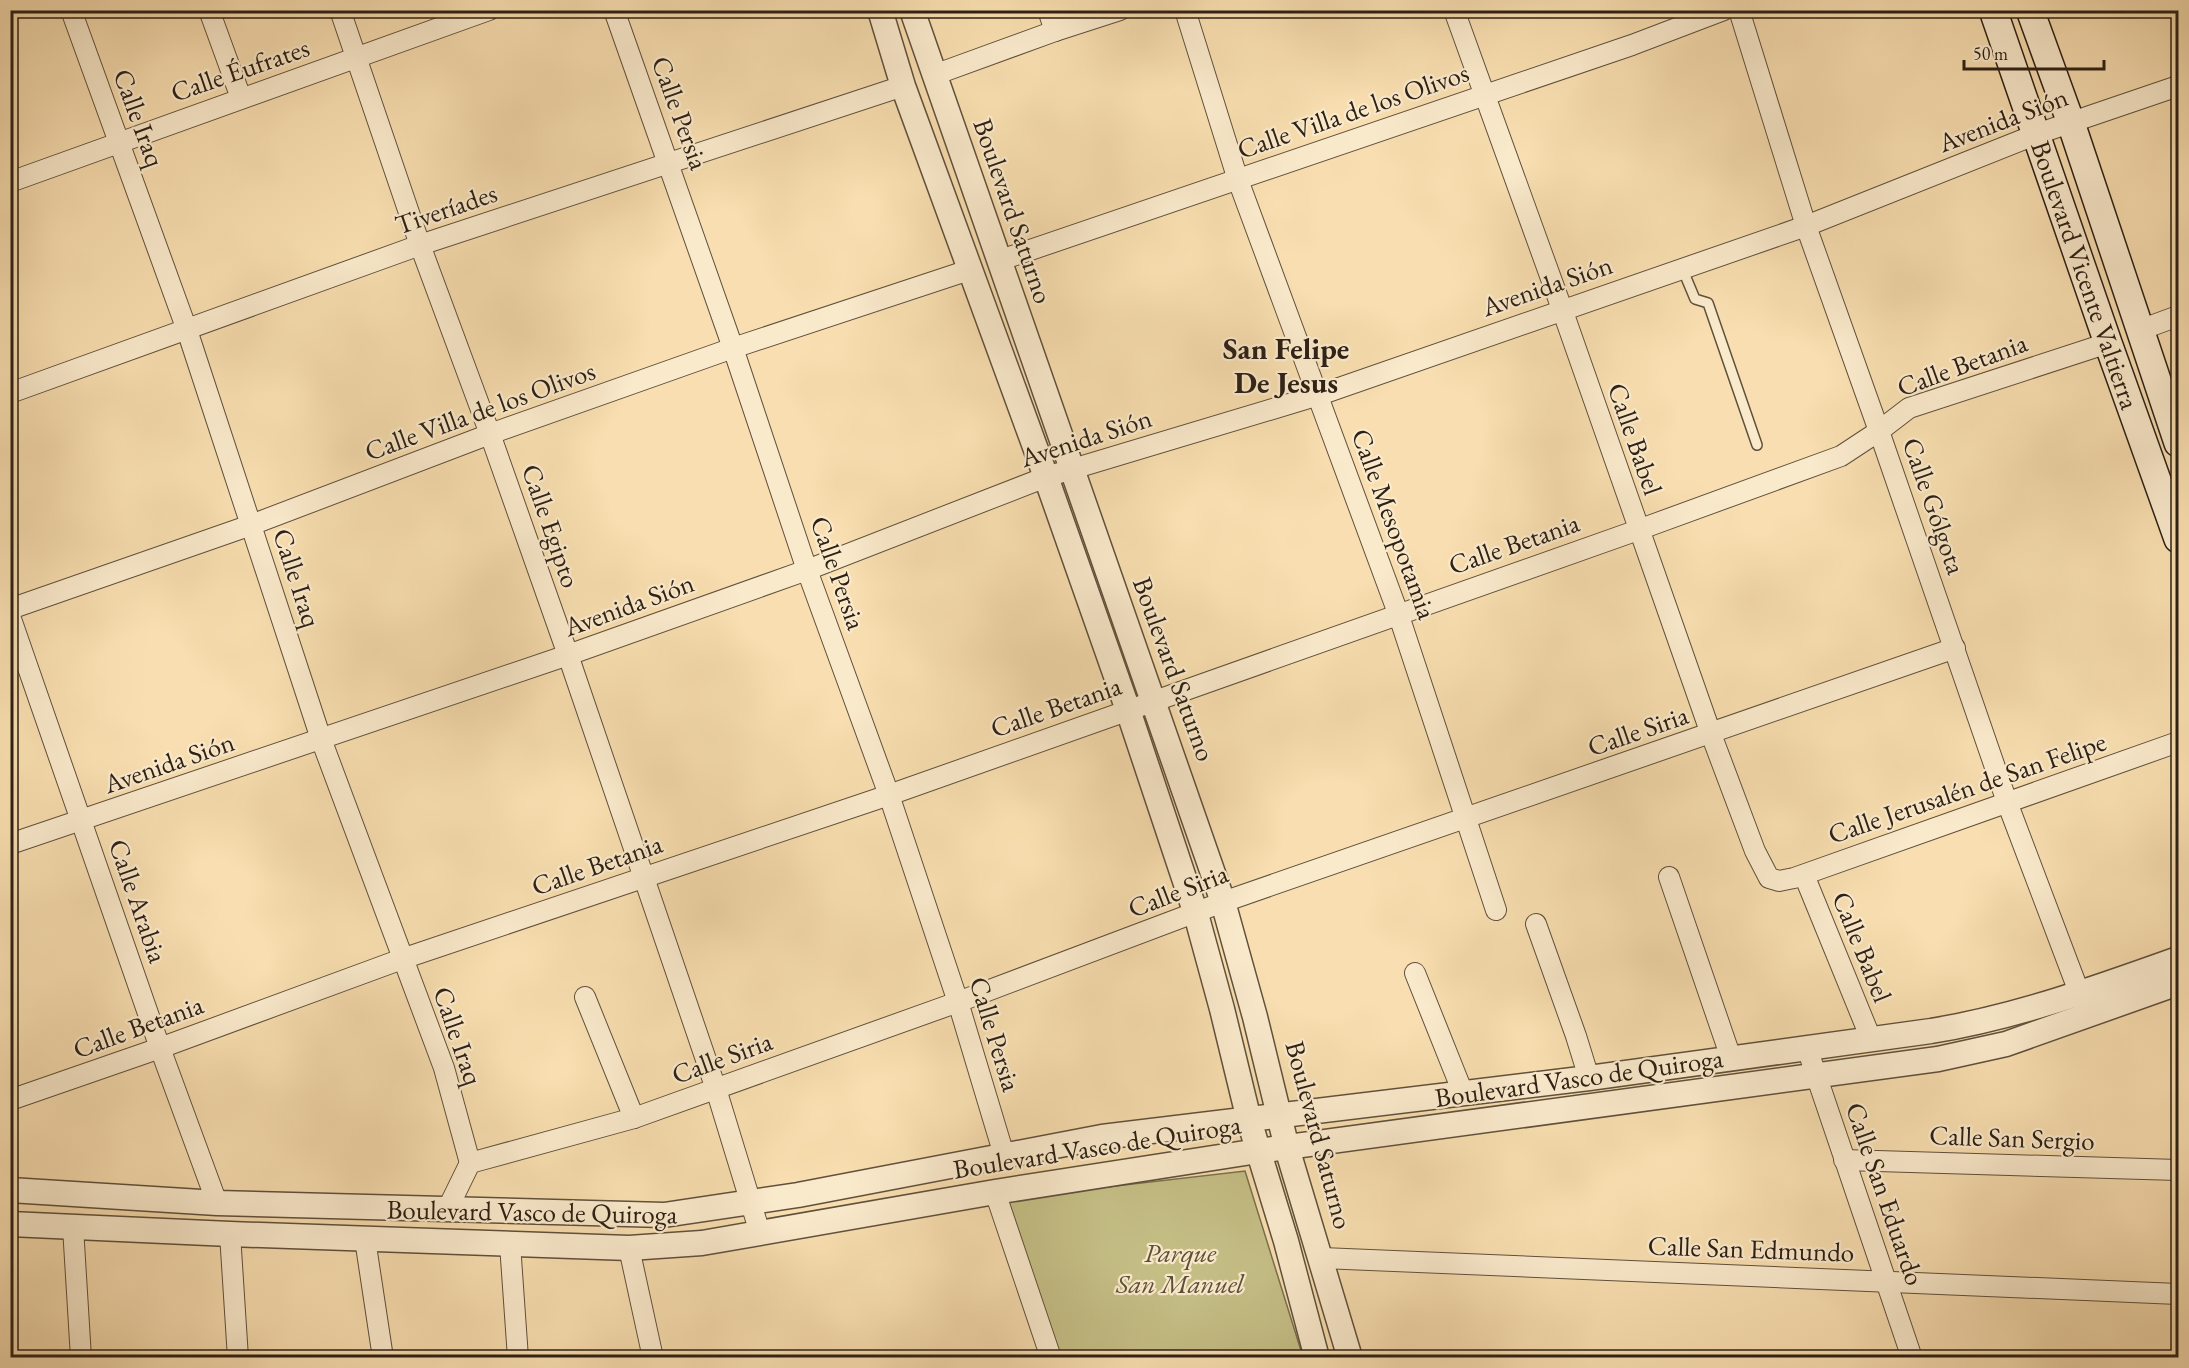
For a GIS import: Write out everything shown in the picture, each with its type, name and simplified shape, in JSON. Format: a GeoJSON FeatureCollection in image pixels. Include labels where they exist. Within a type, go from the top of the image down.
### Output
{"type":"FeatureCollection","features":[{"type":"Feature","properties":{"kind":"main road","name":"Boulevard Vicente Valtierra"},"geometry":{"type":"LineString","coordinates":[[1993,10],[2178,539]]}},
{"type":"Feature","properties":{"kind":"main road","name":"Boulevard Vicente Valtierra"},"geometry":{"type":"LineString","coordinates":[[2030,10],[2071,123],[2178,443]]}},
{"type":"Feature","properties":{"kind":"street","name":"Calle Iraq"},"geometry":{"type":"LineString","coordinates":[[71,10],[187,330],[321,739],[444,1068],[470,1163]]}},
{"type":"Feature","properties":{"kind":"street"},"geometry":{"type":"LineString","coordinates":[[209,10],[241,98]]}},
{"type":"Feature","properties":{"kind":"street","name":"Calle Egipto"},"geometry":{"type":"LineString","coordinates":[[340,10],[420,245],[568,655],[716,1089],[760,1233]]}},
{"type":"Feature","properties":{"kind":"street","name":"Calle Persia"},"geometry":{"type":"LineString","coordinates":[[614,10],[733,348],[807,570],[889,795],[958,1002],[1004,1155]]}},
{"type":"Feature","properties":{"kind":"street","name":"Boulevard Saturno"},"geometry":{"type":"LineString","coordinates":[[880,10],[903,86],[1046,477],[1128,710],[1196,914],[1249,1120],[1286,1241],[1317,1358]]}},
{"type":"Feature","properties":{"kind":"street","name":"Boulevard Saturno"},"geometry":{"type":"LineString","coordinates":[[912,10],[1223,902],[1281,1117],[1287,1148],[1322,1258],[1350,1358]]}},
{"type":"Feature","properties":{"kind":"street"},"geometry":{"type":"LineString","coordinates":[[1048,10],[1055,31]]}},
{"type":"Feature","properties":{"kind":"street"},"geometry":{"type":"LineString","coordinates":[[934,75],[1120,10]]}},
{"type":"Feature","properties":{"kind":"street","name":"Calle Mesopotamia"},"geometry":{"type":"LineString","coordinates":[[1185,10],[1238,180],[1398,613],[1496,910]]}},
{"type":"Feature","properties":{"kind":"street","name":"Calle Babel"},"geometry":{"type":"LineString","coordinates":[[1454,10],[1711,734],[1755,851],[1765,872],[1773,880]]}},
{"type":"Feature","properties":{"kind":"street","name":"Calle Villa de los Olivos"},"geometry":{"type":"LineString","coordinates":[[998,261],[1632,45],[1724,10]]}},
{"type":"Feature","properties":{"kind":"street","name":"Calle Gólgota"},"geometry":{"type":"LineString","coordinates":[[1739,10],[1806,226],[2007,802],[2083,1005]]}},
{"type":"Feature","properties":{"kind":"street","name":"Calle Éufrates"},"geometry":{"type":"LineString","coordinates":[[10,182],[484,11]]}},
{"type":"Feature","properties":{"kind":"street","name":"Tiveríades"},"geometry":{"type":"LineString","coordinates":[[10,393],[420,245],[903,86]]}},
{"type":"Feature","properties":{"kind":"street","name":"Avenida Sión"},"geometry":{"type":"LineString","coordinates":[[10,844],[568,655],[807,570],[1046,477],[1318,395],[1806,226],[2037,134],[2178,86]]}},
{"type":"Feature","properties":{"kind":"street","name":"Calle Villa de los Olivos"},"geometry":{"type":"LineString","coordinates":[[10,609],[251,525],[490,434],[733,348],[969,270]]}},
{"type":"Feature","properties":{"kind":"street"},"geometry":{"type":"LineString","coordinates":[[2140,330],[2178,316]]}},
{"type":"Feature","properties":{"kind":"street","name":"Calle Betania"},"geometry":{"type":"LineString","coordinates":[[10,1100],[160,1048],[402,959],[889,795],[1155,702],[1398,613],[1638,530],[1841,456],[1909,408],[2108,344]]}},
{"type":"Feature","properties":{"kind":"street","name":"Calle Arabia"},"geometry":{"type":"LineString","coordinates":[[10,616],[160,1048],[217,1203]]}},
{"type":"Feature","properties":{"kind":"street","name":"Calle Siria"},"geometry":{"type":"LineString","coordinates":[[470,1163],[634,1118],[958,1002],[1223,902],[1955,648]]}},
{"type":"Feature","properties":{"kind":"street","name":"Calle Jerusalén de San Felipe"},"geometry":{"type":"LineString","coordinates":[[1773,880],[1804,875],[2178,742]]}},
{"type":"Feature","properties":{"kind":"street","name":"Calle Babel"},"geometry":{"type":"LineString","coordinates":[[1804,875],[1871,1039]]}},
{"type":"Feature","properties":{"kind":"street"},"geometry":{"type":"LineString","coordinates":[[1669,877],[1731,1058]]}},
{"type":"Feature","properties":{"kind":"street"},"geometry":{"type":"LineString","coordinates":[[1536,924],[1589,1078]]}},
{"type":"Feature","properties":{"kind":"street","name":"Boulevard Vasco de Quiroga"},"geometry":{"type":"LineString","coordinates":[[10,1224],[629,1248],[702,1243],[995,1192],[1258,1151],[1938,1059],[2006,1044],[2178,959]]}},
{"type":"Feature","properties":{"kind":"street"},"geometry":{"type":"LineString","coordinates":[[1415,973],[1463,1093]]}},
{"type":"Feature","properties":{"kind":"street","name":"Boulevard Vasco de Quiroga"},"geometry":{"type":"LineString","coordinates":[[10,1190],[217,1203],[664,1215],[751,1202],[1102,1137],[1589,1078],[1871,1039],[2083,1005],[2178,983]]}},
{"type":"Feature","properties":{"kind":"street"},"geometry":{"type":"LineString","coordinates":[[585,997],[634,1118]]}},
{"type":"Feature","properties":{"kind":"street","name":"Calle San Eduardo"},"geometry":{"type":"LineString","coordinates":[[1807,1048],[1912,1358]]}},
{"type":"Feature","properties":{"kind":"street","name":"Calle San Sergio"},"geometry":{"type":"LineString","coordinates":[[1844,1160],[2178,1170]]}},
{"type":"Feature","properties":{"kind":"street"},"geometry":{"type":"LineString","coordinates":[[447,1210],[470,1163]]}},
{"type":"Feature","properties":{"kind":"street"},"geometry":{"type":"LineString","coordinates":[[995,1192],[1051,1358]]}},
{"type":"Feature","properties":{"kind":"street"},"geometry":{"type":"LineString","coordinates":[[73,1227],[81,1358]]}},
{"type":"Feature","properties":{"kind":"street"},"geometry":{"type":"LineString","coordinates":[[230,1234],[238,1358]]}},
{"type":"Feature","properties":{"kind":"street"},"geometry":{"type":"LineString","coordinates":[[365,1239],[383,1358]]}},
{"type":"Feature","properties":{"kind":"street"},"geometry":{"type":"LineString","coordinates":[[510,1244],[518,1358]]}},
{"type":"Feature","properties":{"kind":"street"},"geometry":{"type":"LineString","coordinates":[[629,1248],[653,1358]]}},
{"type":"Feature","properties":{"kind":"street","name":"Calle San Edmundo"},"geometry":{"type":"LineString","coordinates":[[1322,1258],[2178,1294]]}},
{"type":"Feature","properties":{"kind":"lane"},"geometry":{"type":"LineString","coordinates":[[1682,268],[1695,299],[1708,303],[1757,446]]}},
{"type":"Feature","properties":{"kind":"green space","name":"Parque San Manuel"},"geometry":{"type":"Polygon","coordinates":[[[1245,1171],[1303,1357],[1055,1357],[1004,1199],[1245,1171]]]}},
{"type":"Feature","properties":{"kind":"district","name":"San Felipe De Jesus"},"geometry":{"type":"Point","coordinates":[1286,366]}}]}
